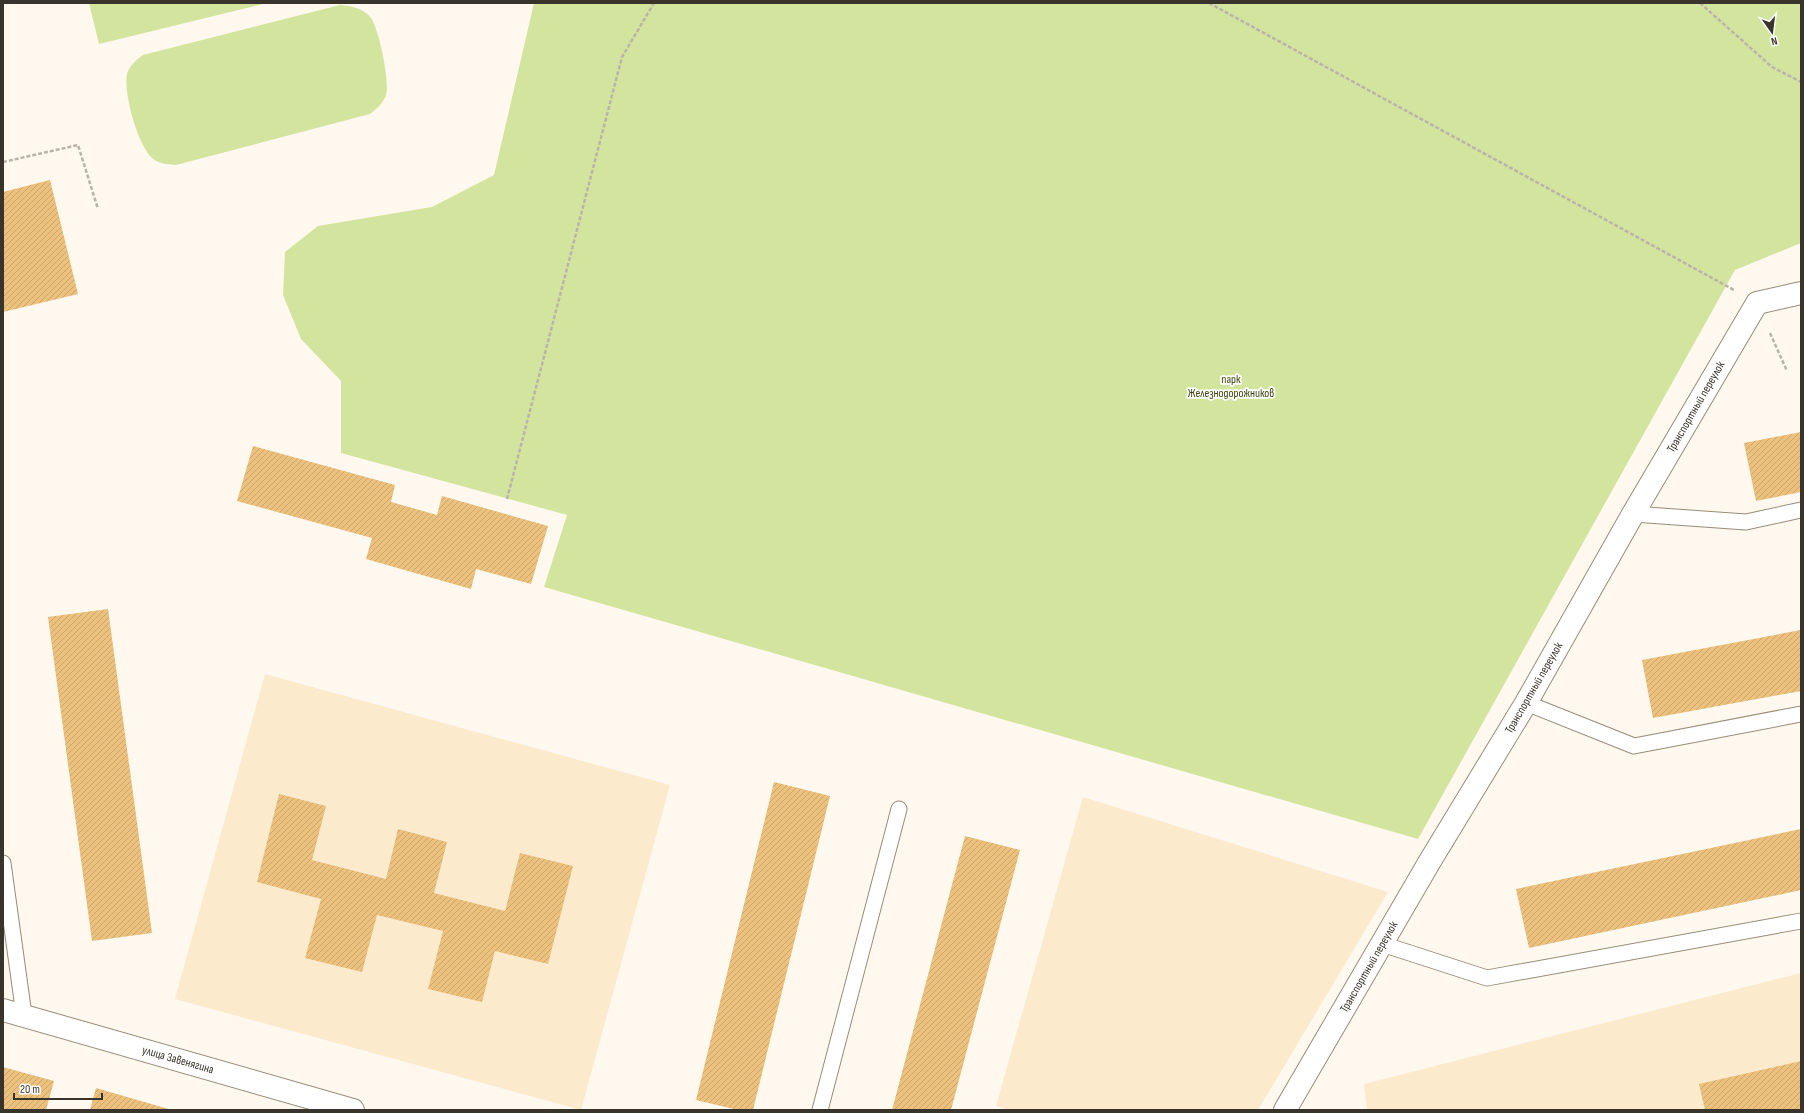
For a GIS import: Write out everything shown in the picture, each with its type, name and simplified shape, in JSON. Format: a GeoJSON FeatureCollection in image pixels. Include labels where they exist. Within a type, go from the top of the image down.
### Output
{"type":"FeatureCollection","features":[{"type":"Feature","properties":{"kind":"street"},"geometry":{"type":"LineString","coordinates":[[1756,303],[1801,293]]}},
{"type":"Feature","properties":{"kind":"street","name":"Транспортный переулок"},"geometry":{"type":"LineString","coordinates":[[1285,1110],[1526,703],[1633,514],[1756,303]]}},
{"type":"Feature","properties":{"kind":"street","name":"улица Завенягина"},"geometry":{"type":"LineString","coordinates":[[3,1010],[353,1110]]}},
{"type":"Feature","properties":{"kind":"lane"},"geometry":{"type":"LineString","coordinates":[[1633,514],[1746,522],[1801,510]]}},
{"type":"Feature","properties":{"kind":"lane"},"geometry":{"type":"LineString","coordinates":[[1526,703],[1634,746],[1801,714]]}},
{"type":"Feature","properties":{"kind":"lane"},"geometry":{"type":"LineString","coordinates":[[820,1110],[899,810]]}},
{"type":"Feature","properties":{"kind":"lane"},"geometry":{"type":"LineString","coordinates":[[3,863],[24,1015]]}},
{"type":"Feature","properties":{"kind":"lane"},"geometry":{"type":"LineString","coordinates":[[1382,944],[1487,978],[1801,920]]}},
{"type":"Feature","properties":{"kind":"path"},"geometry":{"type":"LineString","coordinates":[[507,499],[622,57],[654,3]]}},
{"type":"Feature","properties":{"kind":"path"},"geometry":{"type":"LineString","coordinates":[[1209,3],[1756,303],[1787,371]]}},
{"type":"Feature","properties":{"kind":"path"},"geometry":{"type":"LineString","coordinates":[[1700,3],[1772,67],[1801,82]]}},
{"type":"Feature","properties":{"kind":"path"},"geometry":{"type":"LineString","coordinates":[[3,162],[78,145],[98,209]]}},
{"type":"Feature","properties":{"kind":"shaded area"},"geometry":{"type":"Polygon","coordinates":[[[265,674],[670,785],[581,1110],[175,999],[265,674]]]}},
{"type":"Feature","properties":{"kind":"shaded area"},"geometry":{"type":"Polygon","coordinates":[[[1083,797],[1388,892],[1258,1110],[1009,1110],[996,1106],[1083,797]]]}},
{"type":"Feature","properties":{"kind":"shaded area"},"geometry":{"type":"Polygon","coordinates":[[[1801,973],[1801,1110],[1367,1110],[1364,1084],[1801,973]]]}},
{"type":"Feature","properties":{"kind":"green space"},"geometry":{"type":"Polygon","coordinates":[[[89,3],[267,3],[99,44],[89,3]]]}},
{"type":"Feature","properties":{"kind":"green space","name":"парк Железнодорожников"},"geometry":{"type":"Polygon","coordinates":[[[534,3],[1801,3],[1801,243],[1735,270],[1418,839],[544,587],[567,515],[341,453],[341,381],[301,339],[283,295],[285,252],[318,226],[432,207],[494,175],[534,3]]]}},
{"type":"Feature","properties":{"kind":"green space"},"geometry":{"type":"Polygon","coordinates":[[[340,5],[357,8],[368,15],[374,24],[377,33],[385,68],[387,88],[385,98],[370,114],[176,165],[157,161],[147,152],[137,131],[129,105],[126,82],[127,74],[130,68],[140,57],[340,5]]]}},
{"type":"Feature","properties":{"kind":"building"},"geometry":{"type":"Polygon","coordinates":[[[50,180],[78,294],[3,312],[3,192],[50,180]]]}},
{"type":"Feature","properties":{"kind":"building"},"geometry":{"type":"Polygon","coordinates":[[[1801,432],[1801,492],[1756,501],[1744,443],[1801,432]]]}},
{"type":"Feature","properties":{"kind":"building"},"geometry":{"type":"Polygon","coordinates":[[[253,446],[395,485],[391,502],[437,515],[442,496],[548,526],[531,584],[476,569],[471,589],[366,559],[372,538],[237,501],[253,446]]]}},
{"type":"Feature","properties":{"kind":"building"},"geometry":{"type":"Polygon","coordinates":[[[108,609],[152,933],[92,941],[48,617],[108,609]]]}},
{"type":"Feature","properties":{"kind":"building"},"geometry":{"type":"Polygon","coordinates":[[[1801,630],[1801,691],[1653,718],[1642,660],[1801,630]]]}},
{"type":"Feature","properties":{"kind":"building"},"geometry":{"type":"Polygon","coordinates":[[[774,782],[830,796],[753,1110],[738,1110],[696,1100],[774,782]]]}},
{"type":"Feature","properties":{"kind":"building"},"geometry":{"type":"Polygon","coordinates":[[[279,794],[326,806],[312,860],[386,879],[398,829],[447,842],[434,893],[505,911],[520,853],[573,866],[548,964],[495,951],[482,1002],[428,989],[443,931],[377,915],[362,972],[305,958],[321,899],[257,882],[279,794]]]}},
{"type":"Feature","properties":{"kind":"building"},"geometry":{"type":"Polygon","coordinates":[[[1801,829],[1801,890],[1529,948],[1516,889],[1801,829]]]}},
{"type":"Feature","properties":{"kind":"building"},"geometry":{"type":"Polygon","coordinates":[[[965,836],[1020,850],[951,1110],[892,1110],[965,836]]]}},
{"type":"Feature","properties":{"kind":"building"},"geometry":{"type":"Polygon","coordinates":[[[1801,1061],[1801,1110],[1705,1110],[1699,1084],[1801,1061]]]}},
{"type":"Feature","properties":{"kind":"building"},"geometry":{"type":"Polygon","coordinates":[[[3,1067],[54,1081],[46,1110],[3,1110],[3,1067]]]}},
{"type":"Feature","properties":{"kind":"building"},"geometry":{"type":"Polygon","coordinates":[[[96,1088],[172,1110],[90,1110],[96,1088]]]}}]}
